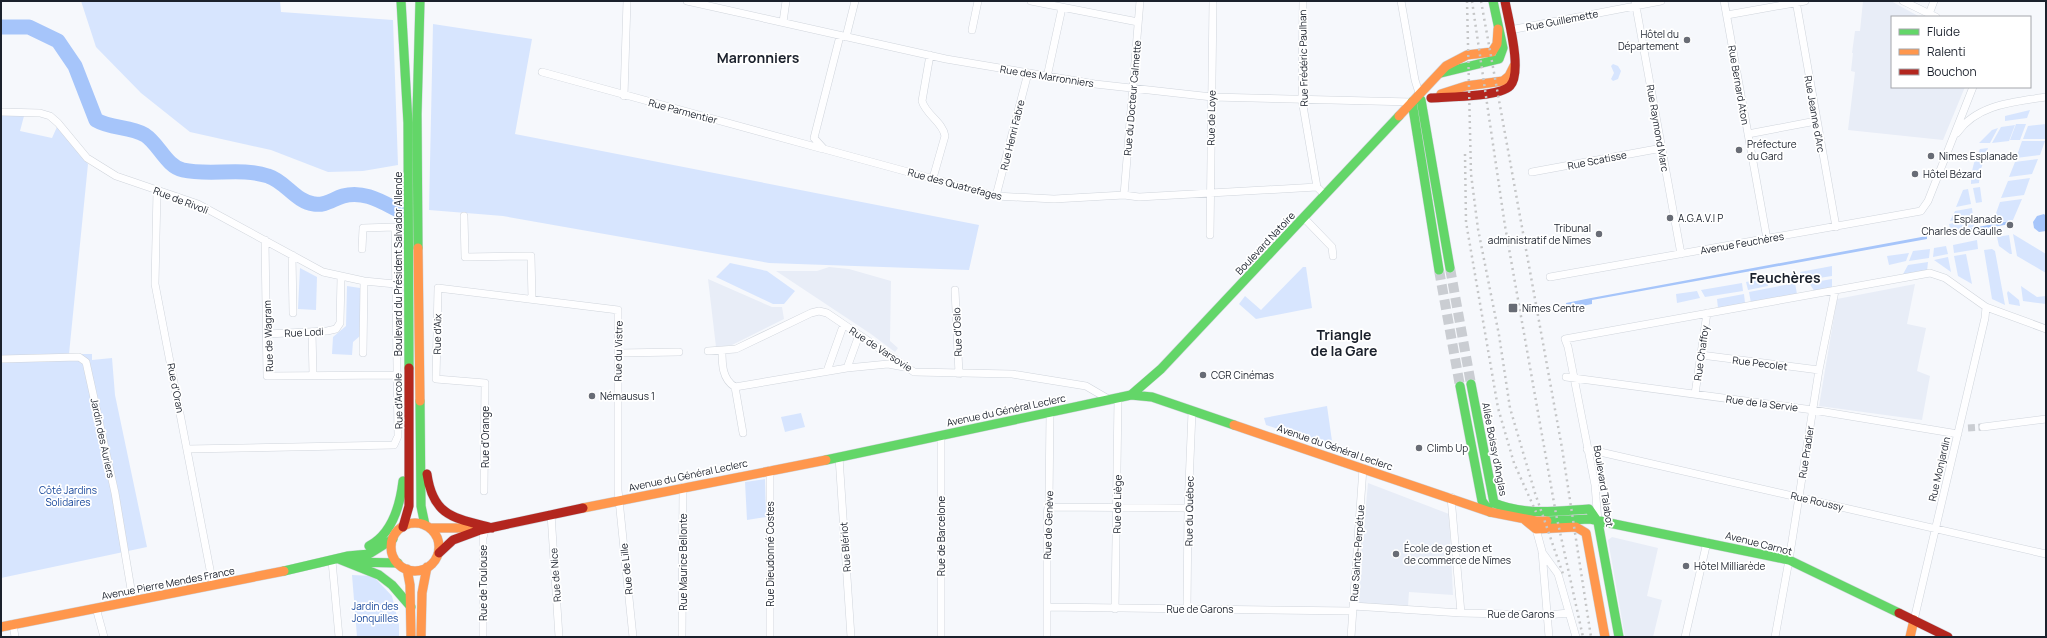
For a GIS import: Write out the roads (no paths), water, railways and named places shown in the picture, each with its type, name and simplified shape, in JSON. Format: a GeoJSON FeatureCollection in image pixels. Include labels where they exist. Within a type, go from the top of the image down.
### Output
{"type":"FeatureCollection","features":[{"type":"Feature","properties":{"kind":"main road","name":"Boulevard du Président Salvador Allende"},"geometry":{"type":"LineString","coordinates":[[393,540],[403,526],[409,506],[408,123],[401,1]]}},
{"type":"Feature","properties":{"kind":"main road","name":"Boulevard du Président Salvador Allende"},"geometry":{"type":"LineString","coordinates":[[420,1],[417,114],[421,506],[428,527],[438,540],[439,553]]}},
{"type":"Feature","properties":{"kind":"main road"},"geometry":{"type":"LineString","coordinates":[[1438,74],[1446,66],[1465,56],[1492,52],[1498,42],[1498,29],[1493,1]]}},
{"type":"Feature","properties":{"kind":"main road"},"geometry":{"type":"LineString","coordinates":[[1418,99],[1460,97],[1501,91],[1509,86],[1514,79],[1515,65],[1505,1]]}},
{"type":"Feature","properties":{"kind":"main road","name":"Boulevard Natoire"},"geometry":{"type":"LineString","coordinates":[[1131,395],[1161,369],[1325,194],[1418,99],[1438,74],[1460,67],[1499,59],[1503,48],[1501,33],[1498,29]]}},
{"type":"Feature","properties":{"kind":"main road"},"geometry":{"type":"LineString","coordinates":[[1418,99],[1450,268]]}},
{"type":"Feature","properties":{"kind":"main road"},"geometry":{"type":"LineString","coordinates":[[1418,99],[1439,270]]}},
{"type":"Feature","properties":{"kind":"main road"},"geometry":{"type":"LineString","coordinates":[[409,230],[404,262],[404,433],[402,492],[389,525],[380,540],[374,544],[344,553],[336,560],[379,575],[392,585],[411,607]]}},
{"type":"Feature","properties":{"kind":"main road","name":"Allée Boissy d'Anglas"},"geometry":{"type":"LineString","coordinates":[[1471,384],[1494,503],[1509,510],[1524,512],[1589,510],[1598,522]]}},
{"type":"Feature","properties":{"kind":"main road"},"geometry":{"type":"LineString","coordinates":[[1460,386],[1482,501],[1490,512]]}},
{"type":"Feature","properties":{"kind":"main road","name":"Avenue du Général Leclerc"},"geometry":{"type":"LineString","coordinates":[[439,553],[454,540],[486,529],[551,514],[839,457],[1131,395],[1152,397],[1192,412],[1363,468],[1490,512],[1525,520],[1590,519],[1598,522]]}},
{"type":"Feature","properties":{"kind":"main road"},"geometry":{"type":"LineString","coordinates":[[420,437],[426,452],[427,487],[434,503],[443,512],[486,529]]}},
{"type":"Feature","properties":{"kind":"main road"},"geometry":{"type":"LineString","coordinates":[[1490,512],[1494,503]]}},
{"type":"Feature","properties":{"kind":"main road","name":"Avenue du Général Leclerc"},"geometry":{"type":"LineString","coordinates":[[1525,520],[1536,529]]}},
{"type":"Feature","properties":{"kind":"main road","name":"Avenue Carnot"},"geometry":{"type":"LineString","coordinates":[[1598,522],[1707,542],[1789,560],[1948,637]]}},
{"type":"Feature","properties":{"kind":"main road","name":"Boulevard Talabot"},"geometry":{"type":"LineString","coordinates":[[1598,522],[1619,637]]}},
{"type":"Feature","properties":{"kind":"main road"},"geometry":{"type":"LineString","coordinates":[[403,526],[414,523],[428,527]]}},
{"type":"Feature","properties":{"kind":"main road","name":"Avenue du Général Leclerc"},"geometry":{"type":"LineString","coordinates":[[428,527],[486,529]]}},
{"type":"Feature","properties":{"kind":"main road"},"geometry":{"type":"LineString","coordinates":[[1536,529],[1576,527],[1586,533],[1605,637]]}},
{"type":"Feature","properties":{"kind":"main road"},"geometry":{"type":"LineString","coordinates":[[393,540],[392,552],[398,563],[407,569],[417,571],[427,568],[432,564],[439,553]]}},
{"type":"Feature","properties":{"kind":"main road","name":"Avenue Pierre Mendes France"},"geometry":{"type":"LineString","coordinates":[[1,627],[369,554],[393,540]]}},
{"type":"Feature","properties":{"kind":"main road","name":"Avenue Pierre Mendes France"},"geometry":{"type":"LineString","coordinates":[[336,560],[358,563],[398,563]]}},
{"type":"Feature","properties":{"kind":"main road"},"geometry":{"type":"LineString","coordinates":[[421,637],[421,603],[423,584],[427,568]]}},
{"type":"Feature","properties":{"kind":"main road"},"geometry":{"type":"LineString","coordinates":[[407,569],[410,584],[411,637]]}},
{"type":"Feature","properties":{"kind":"main road","name":"Rue Monjardin"},"geometry":{"type":"LineString","coordinates":[[1910,637],[1914,620]]}},
{"type":"Feature","properties":{"kind":"street"},"geometry":{"type":"LineString","coordinates":[[624,96],[628,1]]}},
{"type":"Feature","properties":{"kind":"street","name":"Rue des Marronniers"},"geometry":{"type":"LineString","coordinates":[[687,1],[843,37],[930,55],[1047,77],[1132,89],[1212,97],[1302,100],[1418,99]]}},
{"type":"Feature","properties":{"kind":"street"},"geometry":{"type":"LineString","coordinates":[[783,22],[786,1]]}},
{"type":"Feature","properties":{"kind":"street"},"geometry":{"type":"LineString","coordinates":[[824,149],[814,138],[855,1]]}},
{"type":"Feature","properties":{"kind":"street"},"geometry":{"type":"LineString","coordinates":[[972,30],[978,1]]}},
{"type":"Feature","properties":{"kind":"street"},"geometry":{"type":"LineString","coordinates":[[1031,1],[1138,22]]}},
{"type":"Feature","properties":{"kind":"street","name":"Rue du Docteur Calmette"},"geometry":{"type":"LineString","coordinates":[[1124,196],[1140,1]]}},
{"type":"Feature","properties":{"kind":"street","name":"Rue de Loye"},"geometry":{"type":"LineString","coordinates":[[1210,236],[1213,1]]}},
{"type":"Feature","properties":{"kind":"street","name":"Rue Frédéric Paulhan"},"geometry":{"type":"LineString","coordinates":[[1303,1],[1302,100],[1316,187]]}},
{"type":"Feature","properties":{"kind":"street"},"geometry":{"type":"LineString","coordinates":[[1401,1],[1418,99]]}},
{"type":"Feature","properties":{"kind":"street","name":"Rue Guillemette"},"geometry":{"type":"LineString","coordinates":[[1510,30],[1636,3],[1661,1]]}},
{"type":"Feature","properties":{"kind":"street","name":"Rue Bernard Aton"},"geometry":{"type":"LineString","coordinates":[[1724,1],[1767,239]]}},
{"type":"Feature","properties":{"kind":"street"},"geometry":{"type":"LineString","coordinates":[[1726,15],[1805,1]]}},
{"type":"Feature","properties":{"kind":"street"},"geometry":{"type":"LineString","coordinates":[[1903,1],[1932,16],[1934,1]]}},
{"type":"Feature","properties":{"kind":"street","name":"Rue Jeanne d'Arc"},"geometry":{"type":"LineString","coordinates":[[1796,2],[1836,227]]}},
{"type":"Feature","properties":{"kind":"street","name":"Rue Raymond Marc"},"geometry":{"type":"LineString","coordinates":[[1636,3],[1681,254]]}},
{"type":"Feature","properties":{"kind":"street"},"geometry":{"type":"LineString","coordinates":[[1047,77],[1062,8]]}},
{"type":"Feature","properties":{"kind":"street"},"geometry":{"type":"LineString","coordinates":[[930,55],[922,101],[924,107],[944,131],[933,178]]}},
{"type":"Feature","properties":{"kind":"street","name":"Rue Parmentier"},"geometry":{"type":"LineString","coordinates":[[542,72],[624,96],[824,149]]}},
{"type":"Feature","properties":{"kind":"street","name":"Rue Henri Fabre"},"geometry":{"type":"LineString","coordinates":[[996,196],[1028,73]]}},
{"type":"Feature","properties":{"kind":"street"},"geometry":{"type":"LineString","coordinates":[[1950,143],[1973,88]]}},
{"type":"Feature","properties":{"kind":"street"},"geometry":{"type":"LineString","coordinates":[[1950,143],[1961,127],[1972,118],[1989,109],[2007,103],[2046,97]]}},
{"type":"Feature","properties":{"kind":"street","name":"Rue de Rivoli"},"geometry":{"type":"LineString","coordinates":[[1,112],[40,113],[50,116],[58,122],[88,158],[116,176],[198,204],[323,272],[364,281],[395,284]]}},
{"type":"Feature","properties":{"kind":"street"},"geometry":{"type":"LineString","coordinates":[[1748,134],[1816,121]]}},
{"type":"Feature","properties":{"kind":"street","name":"Avenue Feuchères"},"geometry":{"type":"LineString","coordinates":[[1550,277],[1921,211],[1928,201],[1950,143]]}},
{"type":"Feature","properties":{"kind":"street","name":"Rue Scatisse"},"geometry":{"type":"LineString","coordinates":[[1532,172],[1662,148]]}},
{"type":"Feature","properties":{"kind":"street","name":"Rue des Quatrefages"},"geometry":{"type":"LineString","coordinates":[[824,149],[996,196],[1054,199],[1124,196],[1138,197],[1316,187]]}},
{"type":"Feature","properties":{"kind":"street"},"geometry":{"type":"LineString","coordinates":[[1316,187],[1325,194]]}},
{"type":"Feature","properties":{"kind":"street","name":"Rue d'Oran"},"geometry":{"type":"LineString","coordinates":[[157,191],[155,284],[213,584]]}},
{"type":"Feature","properties":{"kind":"street"},"geometry":{"type":"LineString","coordinates":[[464,216],[465,257],[531,256],[532,299]]}},
{"type":"Feature","properties":{"kind":"street"},"geometry":{"type":"LineString","coordinates":[[1304,218],[1332,247],[1333,256]]}},
{"type":"Feature","properties":{"kind":"street","name":"Rue d'Arcole"},"geometry":{"type":"LineString","coordinates":[[188,449],[394,445],[398,436],[395,227],[362,228],[362,249]]}},
{"type":"Feature","properties":{"kind":"street","name":"Rue de Wagram"},"geometry":{"type":"LineString","coordinates":[[265,240],[267,376],[397,375]]}},
{"type":"Feature","properties":{"kind":"street"},"geometry":{"type":"LineString","coordinates":[[292,255],[293,313]]}},
{"type":"Feature","properties":{"kind":"street"},"geometry":{"type":"LineString","coordinates":[[1708,312],[1835,291],[1930,273],[1945,278],[1986,307],[2046,329]]}},
{"type":"Feature","properties":{"kind":"street","name":"Rue Lodi"},"geometry":{"type":"LineString","coordinates":[[267,334],[327,332],[336,329],[340,323],[341,277]]}},
{"type":"Feature","properties":{"kind":"street"},"geometry":{"type":"LineString","coordinates":[[363,353],[364,281]]}},
{"type":"Feature","properties":{"kind":"street","name":"Rue du Vistre"},"geometry":{"type":"LineString","coordinates":[[438,288],[618,310],[618,501]]}},
{"type":"Feature","properties":{"kind":"street","name":"Rue d'Aix"},"geometry":{"type":"LineString","coordinates":[[438,288],[436,379],[485,383]]}},
{"type":"Feature","properties":{"kind":"street","name":"Rue d'Oslo"},"geometry":{"type":"LineString","coordinates":[[955,290],[959,374]]}},
{"type":"Feature","properties":{"kind":"street","name":"Rue Pradier"},"geometry":{"type":"LineString","coordinates":[[1775,637],[1789,560],[1812,410],[1835,291]]}},
{"type":"Feature","properties":{"kind":"street","name":"Rue Monjardin"},"geometry":{"type":"LineString","coordinates":[[1914,620],[1985,318],[1986,307]]}},
{"type":"Feature","properties":{"kind":"street","name":"Rue de Varsovie"},"geometry":{"type":"LineString","coordinates":[[708,351],[736,349],[811,313],[819,311],[827,313],[914,372],[1012,374],[1086,386],[1114,399]]}},
{"type":"Feature","properties":{"kind":"street","name":"Boulevard Talabot"},"geometry":{"type":"LineString","coordinates":[[1598,522],[1595,485],[1570,378],[1568,347],[1565,339],[1708,312]]}},
{"type":"Feature","properties":{"kind":"street","name":"Rue Chaffoy"},"geometry":{"type":"LineString","coordinates":[[1695,394],[1708,312]]}},
{"type":"Feature","properties":{"kind":"street"},"geometry":{"type":"LineString","coordinates":[[827,371],[842,329]]}},
{"type":"Feature","properties":{"kind":"street"},"geometry":{"type":"LineString","coordinates":[[312,332],[313,376]]}},
{"type":"Feature","properties":{"kind":"street"},"geometry":{"type":"LineString","coordinates":[[847,368],[858,335]]}},
{"type":"Feature","properties":{"kind":"street"},"geometry":{"type":"LineString","coordinates":[[722,350],[722,366],[724,374],[728,383],[735,387],[847,368],[888,364],[906,367]]}},
{"type":"Feature","properties":{"kind":"street"},"geometry":{"type":"LineString","coordinates":[[618,353],[679,352]]}},
{"type":"Feature","properties":{"kind":"street","name":"Rue Pecolet"},"geometry":{"type":"LineString","coordinates":[[1701,355],[1819,370]]}},
{"type":"Feature","properties":{"kind":"street","name":"Jardin des Auriers"},"geometry":{"type":"LineString","coordinates":[[1,359],[79,357],[86,362],[115,493],[134,601]]}},
{"type":"Feature","properties":{"kind":"street","name":"Rue de la Servie"},"geometry":{"type":"LineString","coordinates":[[1570,378],[1959,431],[1968,428]]}},
{"type":"Feature","properties":{"kind":"street","name":"Rue d'Orange"},"geometry":{"type":"LineString","coordinates":[[484,491],[485,383]]}},
{"type":"Feature","properties":{"kind":"street"},"geometry":{"type":"LineString","coordinates":[[735,387],[743,433]]}},
{"type":"Feature","properties":{"kind":"street","name":"Rue de Liège"},"geometry":{"type":"LineString","coordinates":[[1114,399],[1118,508],[1115,609]]}},
{"type":"Feature","properties":{"kind":"street","name":"Rue du Québec"},"geometry":{"type":"LineString","coordinates":[[1187,609],[1188,508],[1192,412]]}},
{"type":"Feature","properties":{"kind":"street","name":"Rue de Genève"},"geometry":{"type":"LineString","coordinates":[[1047,637],[1047,514],[1049,507],[1050,413]]}},
{"type":"Feature","properties":{"kind":"street"},"geometry":{"type":"LineString","coordinates":[[1983,427],[2046,419]]}},
{"type":"Feature","properties":{"kind":"street","name":"Rue de Barcelone"},"geometry":{"type":"LineString","coordinates":[[941,435],[942,637]]}},
{"type":"Feature","properties":{"kind":"street","name":"Rue Roussy"},"geometry":{"type":"LineString","coordinates":[[1587,449],[1798,496],[1936,530],[2046,554]]}},
{"type":"Feature","properties":{"kind":"street","name":"Rue Blériot"},"geometry":{"type":"LineString","coordinates":[[839,457],[851,637]]}},
{"type":"Feature","properties":{"kind":"street","name":"Rue Sainte-Perpétue"},"geometry":{"type":"LineString","coordinates":[[1352,637],[1363,468]]}},
{"type":"Feature","properties":{"kind":"street","name":"Rue Dieudonné Costes"},"geometry":{"type":"LineString","coordinates":[[770,470],[770,637]]}},
{"type":"Feature","properties":{"kind":"street","name":"Rue Maurice Bellonte"},"geometry":{"type":"LineString","coordinates":[[682,637],[684,487]]}},
{"type":"Feature","properties":{"kind":"street"},"geometry":{"type":"LineString","coordinates":[[1451,498],[1461,613]]}},
{"type":"Feature","properties":{"kind":"street","name":"Rue de Lille"},"geometry":{"type":"LineString","coordinates":[[618,501],[633,637]]}},
{"type":"Feature","properties":{"kind":"street"},"geometry":{"type":"LineString","coordinates":[[1049,507],[1188,508]]}},
{"type":"Feature","properties":{"kind":"street","name":"Rue de Nice"},"geometry":{"type":"LineString","coordinates":[[551,514],[559,637]]}},
{"type":"Feature","properties":{"kind":"street","name":"Rue de Toulouse"},"geometry":{"type":"LineString","coordinates":[[483,637],[483,538],[486,529]]}},
{"type":"Feature","properties":{"kind":"street"},"geometry":{"type":"LineString","coordinates":[[1536,529],[1542,551],[1549,637]]}},
{"type":"Feature","properties":{"kind":"street"},"geometry":{"type":"LineString","coordinates":[[1685,637],[1707,542]]}},
{"type":"Feature","properties":{"kind":"street"},"geometry":{"type":"LineString","coordinates":[[1542,551],[1558,574],[1576,637]]}},
{"type":"Feature","properties":{"kind":"street"},"geometry":{"type":"LineString","coordinates":[[336,560],[339,637]]}},
{"type":"Feature","properties":{"kind":"street","name":"Rue de Garons"},"geometry":{"type":"LineString","coordinates":[[1047,607],[1115,609],[1353,609],[1547,615],[1569,613]]}},
{"type":"Feature","properties":{"kind":"street"},"geometry":{"type":"LineString","coordinates":[[96,608],[104,637]]}},
{"type":"Feature","properties":{"kind":"street"},"geometry":{"type":"LineString","coordinates":[[13,624],[16,637]]}},
{"type":"Feature","properties":{"kind":"water"},"geometry":{"type":"Polygon","coordinates":[[[2044,214],[2046,216],[2046,231],[2039,232],[2034,228],[2033,222],[2037,216],[2044,214]]]}},
{"type":"Feature","properties":{"kind":"water"},"geometry":{"type":"Polygon","coordinates":[[[2009,221],[2010,224],[1952,234],[1952,232],[2009,221]]]}},
{"type":"Feature","properties":{"kind":"water"},"geometry":{"type":"Polygon","coordinates":[[[1927,236],[1927,239],[1592,300],[1592,304],[1567,309],[1566,303],[1927,236]]]}},
{"type":"Feature","properties":{"kind":"waterway"},"geometry":{"type":"LineString","coordinates":[[1,27],[29,27],[58,41],[75,66],[96,120],[108,125],[133,130],[145,135],[167,160],[177,168],[193,172],[258,173],[280,182],[296,196],[314,204],[322,204],[343,196],[358,195],[373,198],[400,211]]}},
{"type":"Feature","properties":{"kind":"tunnel"},"geometry":{"type":"LineString","coordinates":[[1450,268],[1471,384]]}},
{"type":"Feature","properties":{"kind":"tunnel"},"geometry":{"type":"LineString","coordinates":[[1439,270],[1460,386]]}},
{"type":"Feature","properties":{"kind":"tunnel"},"geometry":{"type":"LineString","coordinates":[[1968,428],[1983,427]]}},
{"type":"Feature","properties":{"kind":"railway"},"geometry":{"type":"LineString","coordinates":[[1467,1],[1471,174],[1478,229],[1499,335],[1510,408],[1535,493],[1563,574]]}},
{"type":"Feature","properties":{"kind":"railway"},"geometry":{"type":"LineString","coordinates":[[1472,1],[1505,226],[1556,514],[1583,637]]}},
{"type":"Feature","properties":{"kind":"railway"},"geometry":{"type":"LineString","coordinates":[[1481,1],[1562,448],[1591,637]]}},
{"type":"Feature","properties":{"kind":"railway"},"geometry":{"type":"LineString","coordinates":[[1465,154],[1466,222],[1498,408],[1514,463],[1536,512]]}},
{"type":"Feature","properties":{"kind":"place","name":"Hôtel du Département"},"geometry":{"type":"Point","coordinates":[1687,40]}},
{"type":"Feature","properties":{"kind":"place","name":"Préfecture du Gard"},"geometry":{"type":"Point","coordinates":[1739,150]}},
{"type":"Feature","properties":{"kind":"place","name":"Nimes Esplanade"},"geometry":{"type":"Point","coordinates":[1931,156]}},
{"type":"Feature","properties":{"kind":"place","name":"Hôtel Bézard"},"geometry":{"type":"Point","coordinates":[1915,174]}},
{"type":"Feature","properties":{"kind":"place","name":"A.G.A.V.I P"},"geometry":{"type":"Point","coordinates":[1670,218]}},
{"type":"Feature","properties":{"kind":"place","name":"Esplanade Charles de Gaulle"},"geometry":{"type":"Point","coordinates":[2010,225]}},
{"type":"Feature","properties":{"kind":"place","name":"Tribunal administratif de Nîmes"},"geometry":{"type":"Point","coordinates":[1599,234]}},
{"type":"Feature","properties":{"kind":"place","name":"Nîmes Centre"},"geometry":{"type":"Point","coordinates":[1513,308]}},
{"type":"Feature","properties":{"kind":"place","name":"CGR Cinémas"},"geometry":{"type":"Point","coordinates":[1203,375]}},
{"type":"Feature","properties":{"kind":"place","name":"Némausus 1"},"geometry":{"type":"Point","coordinates":[592,396]}},
{"type":"Feature","properties":{"kind":"place","name":"Climb Up"},"geometry":{"type":"Point","coordinates":[1419,448]}},
{"type":"Feature","properties":{"kind":"place","name":"École de gestion et de commerce de Nîmes"},"geometry":{"type":"Point","coordinates":[1396,554]}},
{"type":"Feature","properties":{"kind":"place","name":"Hôtel Milliarède"},"geometry":{"type":"Point","coordinates":[1686,566]}},
{"type":"Feature","properties":{"kind":"district","name":"Marronniers"},"geometry":{"type":"Point","coordinates":[758,58]}},
{"type":"Feature","properties":{"kind":"district","name":"Feuchères"},"geometry":{"type":"Point","coordinates":[1785,278]}},
{"type":"Feature","properties":{"kind":"district","name":"Triangle de la Gare"},"geometry":{"type":"Point","coordinates":[1344,344]}},
{"type":"Feature","properties":{"kind":"park label","name":"Côté Jardins Solidaires"},"geometry":{"type":"Point","coordinates":[68,496]}},
{"type":"Feature","properties":{"kind":"park label","name":"Jardin des Jonquilles"},"geometry":{"type":"Point","coordinates":[375,612]}}]}
